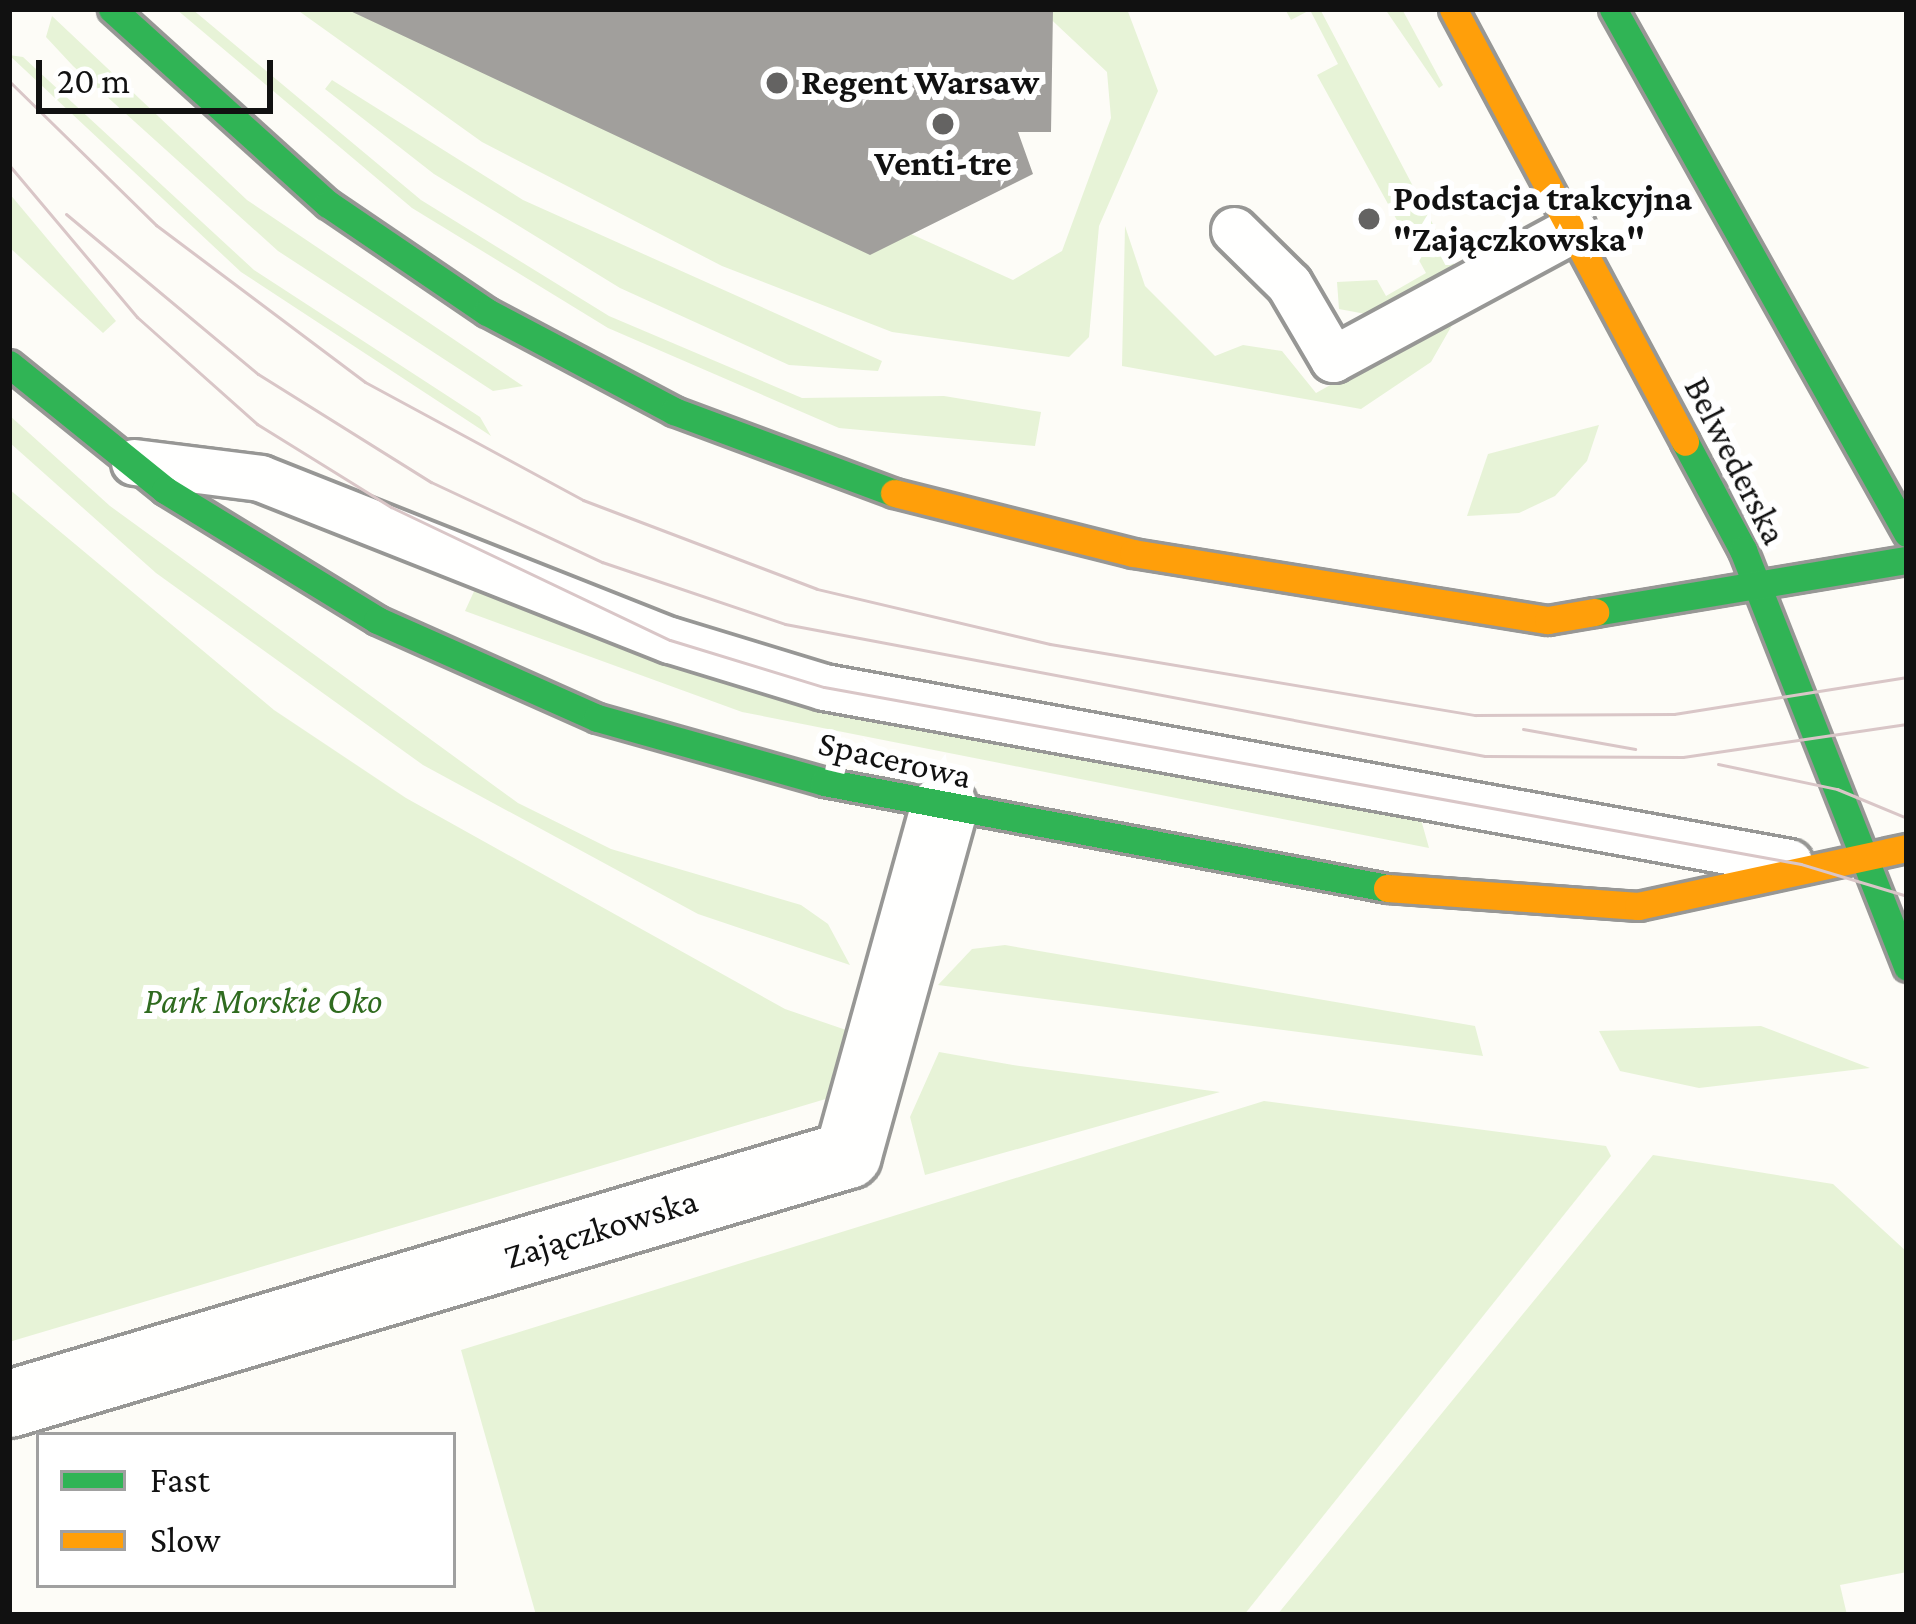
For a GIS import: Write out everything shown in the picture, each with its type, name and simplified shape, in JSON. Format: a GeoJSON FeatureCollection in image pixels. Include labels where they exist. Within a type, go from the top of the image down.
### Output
{"type":"FeatureCollection","features":[{"type":"Feature","properties":{"kind":"main road"},"geometry":{"type":"LineString","coordinates":[[112,9],[234,126],[434,279],[618,384],[814,469],[1046,535],[1505,617],[1609,616],[1907,560]]}},
{"type":"Feature","properties":{"kind":"main road","name":"Belwederska"},"geometry":{"type":"LineString","coordinates":[[1453,9],[1573,229],[1758,589],[1882,879],[1907,967]]}},
{"type":"Feature","properties":{"kind":"main road"},"geometry":{"type":"LineString","coordinates":[[1613,9],[1907,533]]}},
{"type":"Feature","properties":{"kind":"main road","name":"Spacerowa"},"geometry":{"type":"LineString","coordinates":[[9,364],[125,461],[297,575],[523,688],[693,747],[944,808],[1548,907],[1638,906],[1817,868]]}},
{"type":"Feature","properties":{"kind":"main road"},"geometry":{"type":"LineString","coordinates":[[1882,879],[1907,848]]}},
{"type":"Feature","properties":{"kind":"street","name":"Zajączkowska"},"geometry":{"type":"LineString","coordinates":[[9,1404],[848,1155],[944,808]]}},
{"type":"Feature","properties":{"kind":"lane"},"geometry":{"type":"LineString","coordinates":[[1234,230],[1288,284],[1333,359],[1573,229]]}},
{"type":"Feature","properties":{"kind":"lane"},"geometry":{"type":"LineString","coordinates":[[125,461],[260,478],[670,640],[824,687],[1882,879]]}},
{"type":"Feature","properties":{"kind":"green space"},"geometry":{"type":"Polygon","coordinates":[[[176,9],[192,9],[421,200],[609,316],[802,398],[944,396],[1041,412],[1035,446],[839,428],[608,328],[412,208],[176,9]]]}},
{"type":"Feature","properties":{"kind":"green space"},"geometry":{"type":"Polygon","coordinates":[[[296,9],[412,9],[1013,280],[1062,251],[1111,118],[1107,72],[1040,9],[1127,9],[1158,91],[1099,226],[1089,337],[1069,357],[892,332],[722,266],[482,142],[296,9]]]}},
{"type":"Feature","properties":{"kind":"green space"},"geometry":{"type":"Polygon","coordinates":[[[1285,9],[1320,9],[1457,270],[1371,315],[1339,309],[1337,282],[1377,280],[1386,296],[1426,273],[1317,75],[1338,64],[1310,10],[1291,20],[1285,9]]]}},
{"type":"Feature","properties":{"kind":"green space"},"geometry":{"type":"Polygon","coordinates":[[[1385,9],[1402,9],[1443,85],[1439,88],[1385,9]]]}},
{"type":"Feature","properties":{"kind":"green space"},"geometry":{"type":"Polygon","coordinates":[[[52,16],[247,200],[523,386],[493,391],[278,251],[73,66],[46,37],[52,16]]]}},
{"type":"Feature","properties":{"kind":"green space"},"geometry":{"type":"Polygon","coordinates":[[[9,55],[23,57],[254,270],[480,417],[491,436],[241,272],[9,55]]]}},
{"type":"Feature","properties":{"kind":"green space"},"geometry":{"type":"Polygon","coordinates":[[[332,80],[523,200],[882,361],[878,371],[789,365],[620,288],[434,174],[325,89],[332,80]]]}},
{"type":"Feature","properties":{"kind":"green space"},"geometry":{"type":"Polygon","coordinates":[[[9,193],[116,321],[103,333],[9,247],[9,193]]]}},
{"type":"Feature","properties":{"kind":"green space"},"geometry":{"type":"Polygon","coordinates":[[[1125,226],[1145,286],[1215,356],[1243,345],[1282,351],[1316,393],[1459,313],[1431,362],[1361,409],[1122,366],[1125,226]]]}},
{"type":"Feature","properties":{"kind":"green space"},"geometry":{"type":"Polygon","coordinates":[[[9,415],[110,506],[518,803],[611,849],[801,905],[828,924],[850,965],[698,914],[423,765],[156,573],[9,442],[9,415]]]}},
{"type":"Feature","properties":{"kind":"green space"},"geometry":{"type":"Polygon","coordinates":[[[1599,425],[1587,461],[1555,496],[1519,513],[1467,516],[1488,454],[1599,425]]]}},
{"type":"Feature","properties":{"kind":"green space","name":"Park Morskie Oko"},"geometry":{"type":"Polygon","coordinates":[[[9,489],[274,710],[406,798],[785,1009],[849,1031],[829,1098],[9,1342],[9,489]]]}},
{"type":"Feature","properties":{"kind":"green space"},"geometry":{"type":"Polygon","coordinates":[[[476,587],[804,704],[1420,816],[1429,848],[742,712],[465,611],[476,587]]]}},
{"type":"Feature","properties":{"kind":"green space"},"geometry":{"type":"Polygon","coordinates":[[[1005,945],[1475,1026],[1483,1056],[938,985],[972,949],[1005,945]]]}},
{"type":"Feature","properties":{"kind":"green space"},"geometry":{"type":"Polygon","coordinates":[[[1761,1026],[1870,1068],[1699,1088],[1620,1071],[1599,1031],[1761,1026]]]}},
{"type":"Feature","properties":{"kind":"green space"},"geometry":{"type":"Polygon","coordinates":[[[939,1052],[1220,1092],[925,1175],[910,1117],[939,1052]]]}},
{"type":"Feature","properties":{"kind":"green space"},"geometry":{"type":"Polygon","coordinates":[[[1264,1101],[1606,1146],[1611,1156],[1244,1615],[536,1615],[461,1350],[1264,1101]]]}},
{"type":"Feature","properties":{"kind":"green space"},"geometry":{"type":"Polygon","coordinates":[[[1653,1155],[1833,1184],[1907,1252],[1907,1572],[1840,1585],[1847,1615],[1277,1615],[1653,1155]]]}},
{"type":"Feature","properties":{"kind":"building","name":"Regent Warsaw"},"geometry":{"type":"Polygon","coordinates":[[[346,9],[1053,9],[1051,132],[1018,132],[1033,174],[870,255],[346,9]]]}},
{"type":"Feature","properties":{"kind":"tram line"},"geometry":{"type":"LineString","coordinates":[[9,81],[156,225],[365,382],[583,500],[817,589],[1050,644],[1475,715],[1674,714],[1907,677]]}},
{"type":"Feature","properties":{"kind":"tram line"},"geometry":{"type":"LineString","coordinates":[[9,165],[137,317],[257,424],[391,507],[670,640],[824,687],[1801,864],[1907,896]]}},
{"type":"Feature","properties":{"kind":"tram line"},"geometry":{"type":"LineString","coordinates":[[66,214],[258,374],[431,482],[602,562],[785,624],[1485,756],[1683,757],[1907,724]]}},
{"type":"Feature","properties":{"kind":"tram line"},"geometry":{"type":"LineString","coordinates":[[1523,729],[1635,749]]}},
{"type":"Feature","properties":{"kind":"tram line"},"geometry":{"type":"LineString","coordinates":[[1718,764],[1837,789],[1907,818]]}},
{"type":"Feature","properties":{"kind":"traffic: fast"},"geometry":{"type":"LineString","coordinates":[[112,9],[328,204],[487,312],[674,411],[894,493]]}},
{"type":"Feature","properties":{"kind":"traffic: fast"},"geometry":{"type":"LineString","coordinates":[[1613,9],[1907,533]]}},
{"type":"Feature","properties":{"kind":"traffic: fast"},"geometry":{"type":"LineString","coordinates":[[9,364],[165,490],[377,620],[597,718],[824,782],[1387,888]]}},
{"type":"Feature","properties":{"kind":"traffic: fast"},"geometry":{"type":"LineString","coordinates":[[1685,442],[1743,550],[1907,967]]}},
{"type":"Feature","properties":{"kind":"traffic: fast"},"geometry":{"type":"LineString","coordinates":[[1595,612],[1907,560]]}},
{"type":"Feature","properties":{"kind":"traffic: slow"},"geometry":{"type":"LineString","coordinates":[[1453,9],[1685,442]]}},
{"type":"Feature","properties":{"kind":"traffic: slow"},"geometry":{"type":"LineString","coordinates":[[894,493],[1133,553],[1548,620],[1595,612]]}},
{"type":"Feature","properties":{"kind":"traffic: slow"},"geometry":{"type":"LineString","coordinates":[[1387,888],[1638,906],[1907,848]]}},
{"type":"Feature","properties":{"kind":"place","name":"Regent Warsaw"},"geometry":{"type":"Point","coordinates":[777,83]}},
{"type":"Feature","properties":{"kind":"place","name":"Venti-tre"},"geometry":{"type":"Point","coordinates":[943,124]}},
{"type":"Feature","properties":{"kind":"place","name":"Podstacja trakcyjna \"Zajączkowska\""},"geometry":{"type":"Point","coordinates":[1369,219]}}]}
